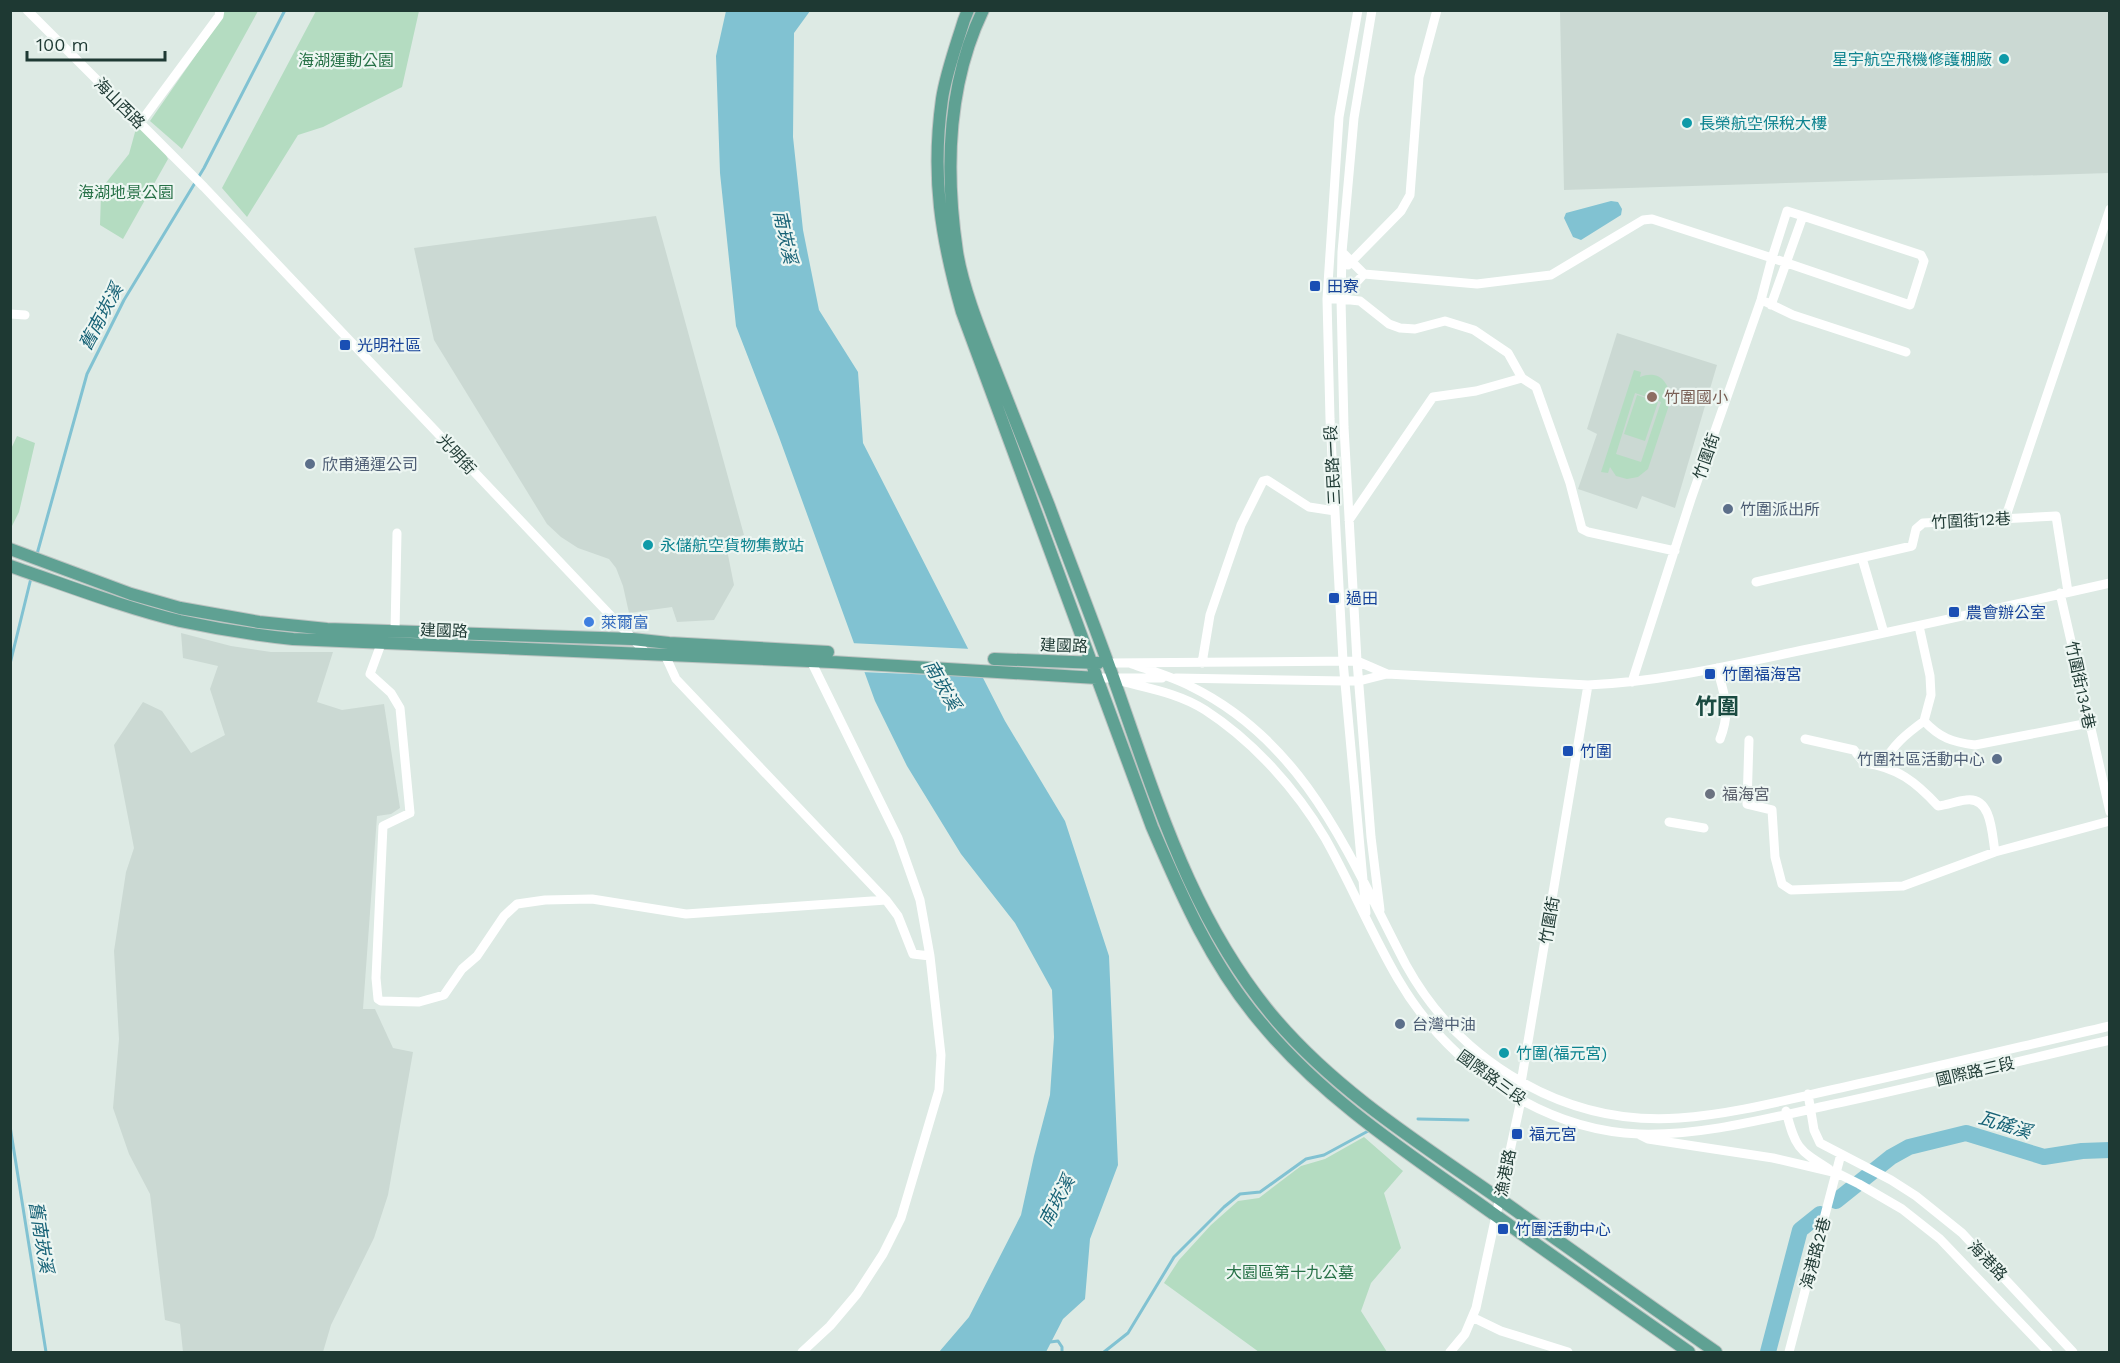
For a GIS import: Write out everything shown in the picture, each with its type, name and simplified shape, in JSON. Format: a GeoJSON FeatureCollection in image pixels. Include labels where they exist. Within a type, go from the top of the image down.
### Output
{"type":"FeatureCollection","features":[{"type":"Feature","properties":{"kind":"main road"},"geometry":{"type":"LineString","coordinates":[[968,10],[942,98],[937,145],[937,185],[947,260],[962,312],[1152,827],[1179,892],[1209,950],[1261,1024],[1305,1070],[1359,1116],[1689,1353]]}},
{"type":"Feature","properties":{"kind":"main road"},"geometry":{"type":"LineString","coordinates":[[983,10],[975,27],[960,76],[950,135],[951,187],[958,257],[980,328],[1108,663],[1162,818],[1183,871],[1227,954],[1277,1021],[1340,1082],[1423,1147],[1716,1353]]}},
{"type":"Feature","properties":{"kind":"main road","name":"建國路"},"geometry":{"type":"LineString","coordinates":[[15,551],[131,594],[180,608],[295,626],[632,639],[999,672],[1097,678]]}},
{"type":"Feature","properties":{"kind":"main road","name":"建國路"},"geometry":{"type":"LineString","coordinates":[[12,566],[154,614],[221,630],[293,639],[812,662],[830,657]]}},
{"type":"Feature","properties":{"kind":"main road","name":"建國路"},"geometry":{"type":"LineString","coordinates":[[994,659],[1108,663]]}},
{"type":"Feature","properties":{"kind":"street","name":"海山西路"},"geometry":{"type":"LineString","coordinates":[[27,10],[267,253]]}},
{"type":"Feature","properties":{"kind":"street"},"geometry":{"type":"LineString","coordinates":[[140,123],[219,16],[220,10]]}},
{"type":"Feature","properties":{"kind":"street","name":"三民路一段"},"geometry":{"type":"LineString","coordinates":[[1358,10],[1339,117],[1327,299],[1330,419],[1344,681],[1367,921]]}},
{"type":"Feature","properties":{"kind":"street","name":"三民路一段"},"geometry":{"type":"LineString","coordinates":[[1372,10],[1354,118],[1342,252],[1341,299],[1357,661],[1371,837],[1382,919]]}},
{"type":"Feature","properties":{"kind":"street"},"geometry":{"type":"LineString","coordinates":[[1342,271],[1401,211],[1410,195],[1419,77],[1437,10]]}},
{"type":"Feature","properties":{"kind":"street"},"geometry":{"type":"LineString","coordinates":[[2005,519],[2109,209]]}},
{"type":"Feature","properties":{"kind":"street","name":"竹圍街"},"geometry":{"type":"LineString","coordinates":[[1632,682],[1712,438],[1761,300],[1788,211],[1803,216]]}},
{"type":"Feature","properties":{"kind":"street"},"geometry":{"type":"LineString","coordinates":[[1342,252],[1364,274],[1477,284],[1551,275],[1643,220],[1652,219],[1772,258],[1787,263],[1910,305],[1924,261],[1922,255],[1803,216],[1787,263],[1771,305]]}},
{"type":"Feature","properties":{"kind":"street","name":"光明街"},"geometry":{"type":"LineString","coordinates":[[267,253],[648,655]]}},
{"type":"Feature","properties":{"kind":"street"},"geometry":{"type":"LineString","coordinates":[[1341,299],[1364,274]]}},
{"type":"Feature","properties":{"kind":"street"},"geometry":{"type":"LineString","coordinates":[[1327,299],[1360,301],[1389,324],[1400,328],[1415,329],[1445,321],[1474,330],[1508,353],[1522,378],[1536,387],[1570,483],[1582,529],[1675,551]]}},
{"type":"Feature","properties":{"kind":"street"},"geometry":{"type":"LineString","coordinates":[[1761,300],[1793,315],[1906,352]]}},
{"type":"Feature","properties":{"kind":"street"},"geometry":{"type":"LineString","coordinates":[[10,314],[25,315]]}},
{"type":"Feature","properties":{"kind":"street"},"geometry":{"type":"LineString","coordinates":[[1349,520],[1433,398],[1476,391],[1522,378]]}},
{"type":"Feature","properties":{"kind":"street"},"geometry":{"type":"LineString","coordinates":[[1202,663],[1210,615],[1241,525],[1263,481],[1267,480],[1309,507],[1335,511]]}},
{"type":"Feature","properties":{"kind":"street","name":"竹圍街12巷"},"geometry":{"type":"LineString","coordinates":[[1756,582],[1912,546],[1916,529],[1923,523],[2056,516],[2064,593]]}},
{"type":"Feature","properties":{"kind":"street"},"geometry":{"type":"LineString","coordinates":[[395,631],[397,533]]}},
{"type":"Feature","properties":{"kind":"street"},"geometry":{"type":"LineString","coordinates":[[1862,558],[1884,633]]}},
{"type":"Feature","properties":{"kind":"street"},"geometry":{"type":"LineString","coordinates":[[1113,679],[1359,681],[1387,674],[1588,686],[1632,682],[1717,668],[2109,583]]}},
{"type":"Feature","properties":{"kind":"street","name":"竹圍街134巷"},"geometry":{"type":"LineString","coordinates":[[2064,593],[2109,812]]}},
{"type":"Feature","properties":{"kind":"street"},"geometry":{"type":"LineString","coordinates":[[1882,765],[1891,749],[1924,721],[1931,695],[1930,676],[1919,626]]}},
{"type":"Feature","properties":{"kind":"street"},"geometry":{"type":"LineString","coordinates":[[381,644],[370,674],[391,693],[400,708],[410,813],[383,826],[376,978],[378,999],[381,1001],[419,1002],[444,995],[462,969],[477,956],[504,916],[517,904],[545,900],[592,899],[686,914],[886,900]]}},
{"type":"Feature","properties":{"kind":"street"},"geometry":{"type":"LineString","coordinates":[[665,655],[676,679],[886,900],[898,916],[913,954],[930,956]]}},
{"type":"Feature","properties":{"kind":"street"},"geometry":{"type":"LineString","coordinates":[[1357,661],[1387,674]]}},
{"type":"Feature","properties":{"kind":"street","name":"建國路"},"geometry":{"type":"LineString","coordinates":[[1108,663],[1357,661]]}},
{"type":"Feature","properties":{"kind":"street"},"geometry":{"type":"LineString","coordinates":[[801,1353],[830,1326],[857,1294],[877,1264],[901,1218],[939,1090],[941,1055],[930,956],[920,900],[898,838],[812,662]]}},
{"type":"Feature","properties":{"kind":"street","name":"國際路三段"},"geometry":{"type":"LineString","coordinates":[[1132,664],[1192,687],[1230,711],[1281,754],[1310,790],[1336,831],[1417,986],[1461,1038],[1521,1092],[1605,1113],[1645,1118],[1680,1118],[1724,1112],[1934,1068],[2109,1026]]}},
{"type":"Feature","properties":{"kind":"street"},"geometry":{"type":"LineString","coordinates":[[1717,668],[1728,708],[1726,725],[1720,739]]}},
{"type":"Feature","properties":{"kind":"street","name":"建國路"},"geometry":{"type":"LineString","coordinates":[[1097,678],[1113,679]]}},
{"type":"Feature","properties":{"kind":"street","name":"國際路三段"},"geometry":{"type":"LineString","coordinates":[[1113,679],[1162,691],[1189,701],[1224,724],[1250,746],[1274,770],[1325,838],[1398,980],[1438,1034],[1473,1066],[1521,1092],[1559,1118],[1638,1134],[1698,1131],[1811,1109],[2109,1040]]}},
{"type":"Feature","properties":{"kind":"street","name":"竹圍街"},"geometry":{"type":"LineString","coordinates":[[1521,1092],[1588,686]]}},
{"type":"Feature","properties":{"kind":"street"},"geometry":{"type":"LineString","coordinates":[[1924,721],[1936,734],[1975,746],[2089,723]]}},
{"type":"Feature","properties":{"kind":"street"},"geometry":{"type":"LineString","coordinates":[[1804,739],[1854,750],[1864,763],[1882,765],[1919,786],[1938,806],[1969,799],[1980,802],[1987,810],[1995,852]]}},
{"type":"Feature","properties":{"kind":"street"},"geometry":{"type":"LineString","coordinates":[[1749,740],[1747,804],[1772,810],[1775,857],[1782,884],[1791,890],[1903,886],[1995,852],[2109,821]]}},
{"type":"Feature","properties":{"kind":"street"},"geometry":{"type":"LineString","coordinates":[[1670,822],[1704,828]]}},
{"type":"Feature","properties":{"kind":"street","name":"漁港路"},"geometry":{"type":"LineString","coordinates":[[1450,1353],[1474,1318],[1521,1092]]}},
{"type":"Feature","properties":{"kind":"street"},"geometry":{"type":"LineString","coordinates":[[1808,1094],[1816,1137],[1826,1148],[1841,1154]]}},
{"type":"Feature","properties":{"kind":"street"},"geometry":{"type":"LineString","coordinates":[[1783,1100],[1791,1132],[1800,1149],[1837,1173]]}},
{"type":"Feature","properties":{"kind":"street"},"geometry":{"type":"LineString","coordinates":[[1638,1134],[1648,1139],[1773,1158],[1837,1173]]}},
{"type":"Feature","properties":{"kind":"street","name":"海港路"},"geometry":{"type":"LineString","coordinates":[[1841,1154],[1916,1196],[1962,1233],[2073,1353]]}},
{"type":"Feature","properties":{"kind":"street","name":"海港路2巷"},"geometry":{"type":"LineString","coordinates":[[1789,1353],[1841,1154]]}},
{"type":"Feature","properties":{"kind":"street","name":"海港路"},"geometry":{"type":"LineString","coordinates":[[1837,1173],[1884,1197],[1914,1218],[1952,1250],[2048,1353]]}},
{"type":"Feature","properties":{"kind":"street"},"geometry":{"type":"LineString","coordinates":[[1474,1318],[1501,1331],[1568,1353]]}},
{"type":"Feature","properties":{"kind":"shaded area"},"geometry":{"type":"Polygon","coordinates":[[[1560,11],[2109,11],[2109,173],[1564,190],[1560,11]]]}},
{"type":"Feature","properties":{"kind":"shaded area"},"geometry":{"type":"Polygon","coordinates":[[[656,216],[744,535],[725,540],[734,585],[714,620],[677,622],[672,607],[629,613],[623,586],[616,568],[609,559],[578,548],[547,524],[434,340],[414,248],[656,216]]]}},
{"type":"Feature","properties":{"kind":"shaded area","name":"竹圍國小"},"geometry":{"type":"Polygon","coordinates":[[[1617,333],[1717,365],[1675,508],[1642,496],[1637,509],[1578,489],[1597,434],[1587,429],[1617,333]]]}},
{"type":"Feature","properties":{"kind":"shaded area"},"geometry":{"type":"Polygon","coordinates":[[[181,633],[231,646],[271,652],[333,652],[317,702],[342,710],[384,704],[400,808],[391,814],[377,816],[363,1009],[375,1009],[393,1048],[413,1052],[388,1195],[374,1238],[331,1325],[323,1352],[183,1352],[180,1324],[165,1320],[150,1194],[129,1154],[113,1108],[119,1039],[114,951],[126,872],[134,848],[114,745],[143,702],[162,711],[191,753],[225,735],[210,689],[218,666],[183,658],[181,633]]]}},
{"type":"Feature","properties":{"kind":"green space"},"geometry":{"type":"Polygon","coordinates":[[[223,11],[258,11],[182,149],[150,121],[223,16],[223,11]]]}},
{"type":"Feature","properties":{"kind":"green space","name":"海湖運動公園"},"geometry":{"type":"Polygon","coordinates":[[[316,11],[419,11],[402,87],[323,127],[298,135],[247,217],[222,188],[316,11]]]}},
{"type":"Feature","properties":{"kind":"green space","name":"海湖地景公園"},"geometry":{"type":"Polygon","coordinates":[[[137,125],[165,153],[168,159],[123,239],[100,225],[101,194],[105,184],[129,154],[137,125]]]}},
{"type":"Feature","properties":{"kind":"green space"},"geometry":{"type":"Polygon","coordinates":[[[1634,370],[1641,372],[1640,377],[1657,376],[1665,382],[1671,399],[1648,469],[1638,477],[1627,479],[1616,476],[1610,467],[1608,473],[1601,472],[1634,370]],[[1635,393],[1616,454],[1641,462],[1661,402],[1635,393]]]}},
{"type":"Feature","properties":{"kind":"green space"},"geometry":{"type":"Polygon","coordinates":[[[1637,395],[1658,402],[1645,441],[1624,434],[1637,395]]]}},
{"type":"Feature","properties":{"kind":"green space"},"geometry":{"type":"Polygon","coordinates":[[[17,436],[35,443],[19,512],[11,528],[11,449],[17,436]]]}},
{"type":"Feature","properties":{"kind":"green space","name":"大園區第十九公墓"},"geometry":{"type":"Polygon","coordinates":[[[1364,1137],[1403,1171],[1384,1193],[1401,1248],[1371,1283],[1361,1311],[1387,1352],[1259,1352],[1164,1283],[1179,1260],[1211,1225],[1238,1201],[1259,1198],[1301,1166],[1325,1159],[1364,1137]]]}},
{"type":"Feature","properties":{"kind":"water","name":"南崁溪"},"geometry":{"type":"Polygon","coordinates":[[[726,11],[810,11],[794,33],[793,137],[803,230],[819,310],[858,372],[863,443],[1005,721],[1065,821],[1109,956],[1118,1165],[1090,1239],[1085,1299],[1063,1319],[1046,1352],[939,1352],[969,1317],[1021,1215],[1050,1095],[1054,1037],[1052,990],[1015,923],[961,854],[907,766],[875,701],[736,326],[720,173],[716,56],[726,11]]]}},
{"type":"Feature","properties":{"kind":"water"},"geometry":{"type":"Polygon","coordinates":[[[1611,201],[1618,202],[1622,209],[1621,215],[1581,240],[1573,237],[1564,218],[1566,213],[1611,201]]]}},
{"type":"Feature","properties":{"kind":"pier"},"geometry":{"type":"Polygon","coordinates":[[[850,643],[972,649],[986,677],[861,672],[850,643]]]}},
{"type":"Feature","properties":{"kind":"waterway","name":"舊南崁溪"},"geometry":{"type":"LineString","coordinates":[[37,554],[87,374],[124,300],[204,168],[285,10]]}},
{"type":"Feature","properties":{"kind":"waterway","name":"舊南崁溪"},"geometry":{"type":"LineString","coordinates":[[10,664],[31,578]]}},
{"type":"Feature","properties":{"kind":"waterway"},"geometry":{"type":"LineString","coordinates":[[1418,1119],[1468,1120]]}},
{"type":"Feature","properties":{"kind":"waterway","name":"舊南崁溪"},"geometry":{"type":"LineString","coordinates":[[10,1126],[46,1352]]}},
{"type":"Feature","properties":{"kind":"waterway"},"geometry":{"type":"LineString","coordinates":[[1104,1352],[1128,1333],[1174,1257],[1224,1207],[1240,1194],[1260,1192],[1306,1159],[1324,1155],[1370,1130]]}},
{"type":"Feature","properties":{"kind":"waterway","name":"瓦磘溪"},"geometry":{"type":"LineString","coordinates":[[1836,1201],[1891,1157],[1909,1147],[1966,1133],[2044,1157],[2082,1151],[2110,1150]]}},
{"type":"Feature","properties":{"kind":"waterway","name":"瓦磘溪"},"geometry":{"type":"LineString","coordinates":[[1768,1352],[1800,1230],[1820,1214]]}},
{"type":"Feature","properties":{"kind":"waterway"},"geometry":{"type":"LineString","coordinates":[[1050,1342],[1058,1341],[1062,1352]]}},
{"type":"Feature","properties":{"kind":"place","name":"星宇航空飛機修護棚廠"},"geometry":{"type":"Point","coordinates":[2004,59]}},
{"type":"Feature","properties":{"kind":"place","name":"長榮航空保稅大樓"},"geometry":{"type":"Point","coordinates":[1687,123]}},
{"type":"Feature","properties":{"kind":"place","name":"田寮"},"geometry":{"type":"Point","coordinates":[1315,286]}},
{"type":"Feature","properties":{"kind":"place","name":"光明社區"},"geometry":{"type":"Point","coordinates":[345,345]}},
{"type":"Feature","properties":{"kind":"place","name":"竹圍國小"},"geometry":{"type":"Point","coordinates":[1652,397]}},
{"type":"Feature","properties":{"kind":"place","name":"欣甫通運公司"},"geometry":{"type":"Point","coordinates":[310,464]}},
{"type":"Feature","properties":{"kind":"place","name":"竹圍派出所"},"geometry":{"type":"Point","coordinates":[1728,509]}},
{"type":"Feature","properties":{"kind":"place","name":"永儲航空貨物集散站"},"geometry":{"type":"Point","coordinates":[648,545]}},
{"type":"Feature","properties":{"kind":"place","name":"過田"},"geometry":{"type":"Point","coordinates":[1334,598]}},
{"type":"Feature","properties":{"kind":"place","name":"農會辦公室"},"geometry":{"type":"Point","coordinates":[1954,612]}},
{"type":"Feature","properties":{"kind":"place","name":"萊爾富"},"geometry":{"type":"Point","coordinates":[589,622]}},
{"type":"Feature","properties":{"kind":"place","name":"竹圍福海宮"},"geometry":{"type":"Point","coordinates":[1710,674]}},
{"type":"Feature","properties":{"kind":"place","name":"竹圍"},"geometry":{"type":"Point","coordinates":[1568,751]}},
{"type":"Feature","properties":{"kind":"place","name":"竹圍社區活動中心"},"geometry":{"type":"Point","coordinates":[1997,759]}},
{"type":"Feature","properties":{"kind":"place","name":"福海宮"},"geometry":{"type":"Point","coordinates":[1710,794]}},
{"type":"Feature","properties":{"kind":"place","name":"台灣中油"},"geometry":{"type":"Point","coordinates":[1400,1024]}},
{"type":"Feature","properties":{"kind":"place","name":"竹圍(福元宮)"},"geometry":{"type":"Point","coordinates":[1504,1053]}},
{"type":"Feature","properties":{"kind":"place","name":"福元宮"},"geometry":{"type":"Point","coordinates":[1517,1134]}},
{"type":"Feature","properties":{"kind":"place","name":"竹圍活動中心"},"geometry":{"type":"Point","coordinates":[1503,1229]}},
{"type":"Feature","properties":{"kind":"district","name":"竹圍"},"geometry":{"type":"Point","coordinates":[1717,706]}}]}
